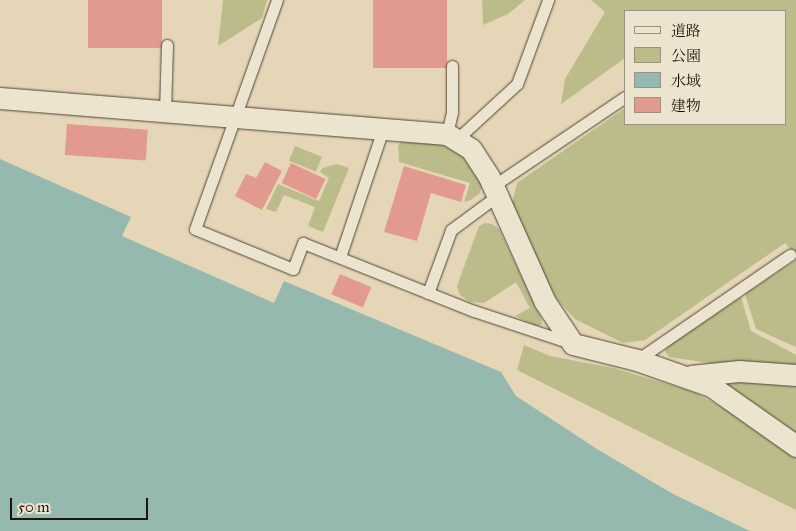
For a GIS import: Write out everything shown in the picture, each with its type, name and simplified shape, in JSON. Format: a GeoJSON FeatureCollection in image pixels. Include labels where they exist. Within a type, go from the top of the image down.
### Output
{"type":"FeatureCollection","features":[{"type":"Feature","properties":{"kind":"street"},"geometry":{"type":"LineString","coordinates":[[0,98],[383,129],[451,137],[471,149],[495,191],[545,302],[573,344],[637,360],[711,386],[796,446]]}},
{"type":"Feature","properties":{"kind":"street"},"geometry":{"type":"LineString","coordinates":[[686,377],[739,371],[796,375]]}},
{"type":"Feature","properties":{"kind":"lane"},"geometry":{"type":"LineString","coordinates":[[277,0],[233,118],[195,229],[293,269],[303,243],[482,314],[573,344]]}},
{"type":"Feature","properties":{"kind":"lane"},"geometry":{"type":"LineString","coordinates":[[451,137],[516,84],[548,0]]}},
{"type":"Feature","properties":{"kind":"lane"},"geometry":{"type":"LineString","coordinates":[[165,112],[167,45]]}},
{"type":"Feature","properties":{"kind":"lane"},"geometry":{"type":"LineString","coordinates":[[451,137],[452,66]]}},
{"type":"Feature","properties":{"kind":"lane"},"geometry":{"type":"LineString","coordinates":[[428,293],[451,230],[495,191],[624,98]]}},
{"type":"Feature","properties":{"kind":"lane"},"geometry":{"type":"LineString","coordinates":[[340,257],[383,129]]}},
{"type":"Feature","properties":{"kind":"lane"},"geometry":{"type":"LineString","coordinates":[[637,360],[790,254]]}},
{"type":"Feature","properties":{"kind":"green space"},"geometry":{"type":"Polygon","coordinates":[[[223,0],[267,0],[262,18],[218,46],[223,0]]]}},
{"type":"Feature","properties":{"kind":"green space"},"geometry":{"type":"Polygon","coordinates":[[[482,0],[525,0],[508,14],[483,25],[482,0]]]}},
{"type":"Feature","properties":{"kind":"green space"},"geometry":{"type":"Polygon","coordinates":[[[591,0],[796,0],[796,255],[785,243],[645,340],[623,343],[575,319],[554,296],[512,203],[517,183],[624,109],[624,125],[786,125],[786,10],[624,10],[624,59],[561,104],[565,79],[605,12],[591,0]]]}},
{"type":"Feature","properties":{"kind":"green space"},"geometry":{"type":"Polygon","coordinates":[[[402,141],[436,142],[463,156],[482,183],[480,193],[471,200],[464,202],[470,183],[399,162],[398,146],[402,141]]]}},
{"type":"Feature","properties":{"kind":"green space"},"geometry":{"type":"Polygon","coordinates":[[[295,146],[322,157],[316,172],[289,161],[295,146]]]}},
{"type":"Feature","properties":{"kind":"green space"},"geometry":{"type":"Polygon","coordinates":[[[337,164],[349,168],[323,232],[308,226],[315,207],[284,195],[276,212],[266,209],[278,184],[319,201],[329,178],[320,172],[323,168],[337,164]]]}},
{"type":"Feature","properties":{"kind":"green space"},"geometry":{"type":"Polygon","coordinates":[[[485,223],[492,224],[499,229],[541,318],[542,325],[536,326],[515,316],[530,308],[516,282],[484,303],[470,302],[460,295],[457,286],[479,226],[485,223]]]}},
{"type":"Feature","properties":{"kind":"green space"},"geometry":{"type":"Polygon","coordinates":[[[796,260],[796,347],[756,329],[745,294],[796,260]]]}},
{"type":"Feature","properties":{"kind":"green space"},"geometry":{"type":"Polygon","coordinates":[[[741,297],[751,331],[796,355],[796,369],[709,363],[669,357],[665,351],[669,345],[741,297]]]}},
{"type":"Feature","properties":{"kind":"green space"},"geometry":{"type":"Polygon","coordinates":[[[524,345],[550,356],[613,368],[694,392],[725,409],[796,457],[796,510],[517,370],[524,345]]]}},
{"type":"Feature","properties":{"kind":"green space"},"geometry":{"type":"Polygon","coordinates":[[[737,376],[796,380],[796,435],[729,390],[727,382],[737,376]]]}},
{"type":"Feature","properties":{"kind":"water"},"geometry":{"type":"Polygon","coordinates":[[[0,159],[131,217],[122,236],[274,303],[284,281],[501,372],[516,396],[597,449],[673,494],[750,531],[0,531],[0,159]]]}},
{"type":"Feature","properties":{"kind":"building"},"geometry":{"type":"Polygon","coordinates":[[[88,0],[162,0],[162,48],[88,48],[88,0]]]}},
{"type":"Feature","properties":{"kind":"building"},"geometry":{"type":"Polygon","coordinates":[[[373,0],[447,0],[447,68],[373,68],[373,0]]]}},
{"type":"Feature","properties":{"kind":"building"},"geometry":{"type":"Polygon","coordinates":[[[67,124],[148,130],[146,161],[65,155],[67,124]]]}},
{"type":"Feature","properties":{"kind":"building"},"geometry":{"type":"Polygon","coordinates":[[[265,162],[282,171],[262,210],[235,196],[246,174],[256,178],[265,162]]]}},
{"type":"Feature","properties":{"kind":"building"},"geometry":{"type":"Polygon","coordinates":[[[291,163],[325,179],[316,199],[282,183],[291,163]]]}},
{"type":"Feature","properties":{"kind":"building"},"geometry":{"type":"Polygon","coordinates":[[[404,166],[466,185],[461,202],[431,193],[417,241],[384,232],[404,166]]]}},
{"type":"Feature","properties":{"kind":"building"},"geometry":{"type":"Polygon","coordinates":[[[340,274],[371,287],[363,308],[331,294],[340,274]]]}}]}
